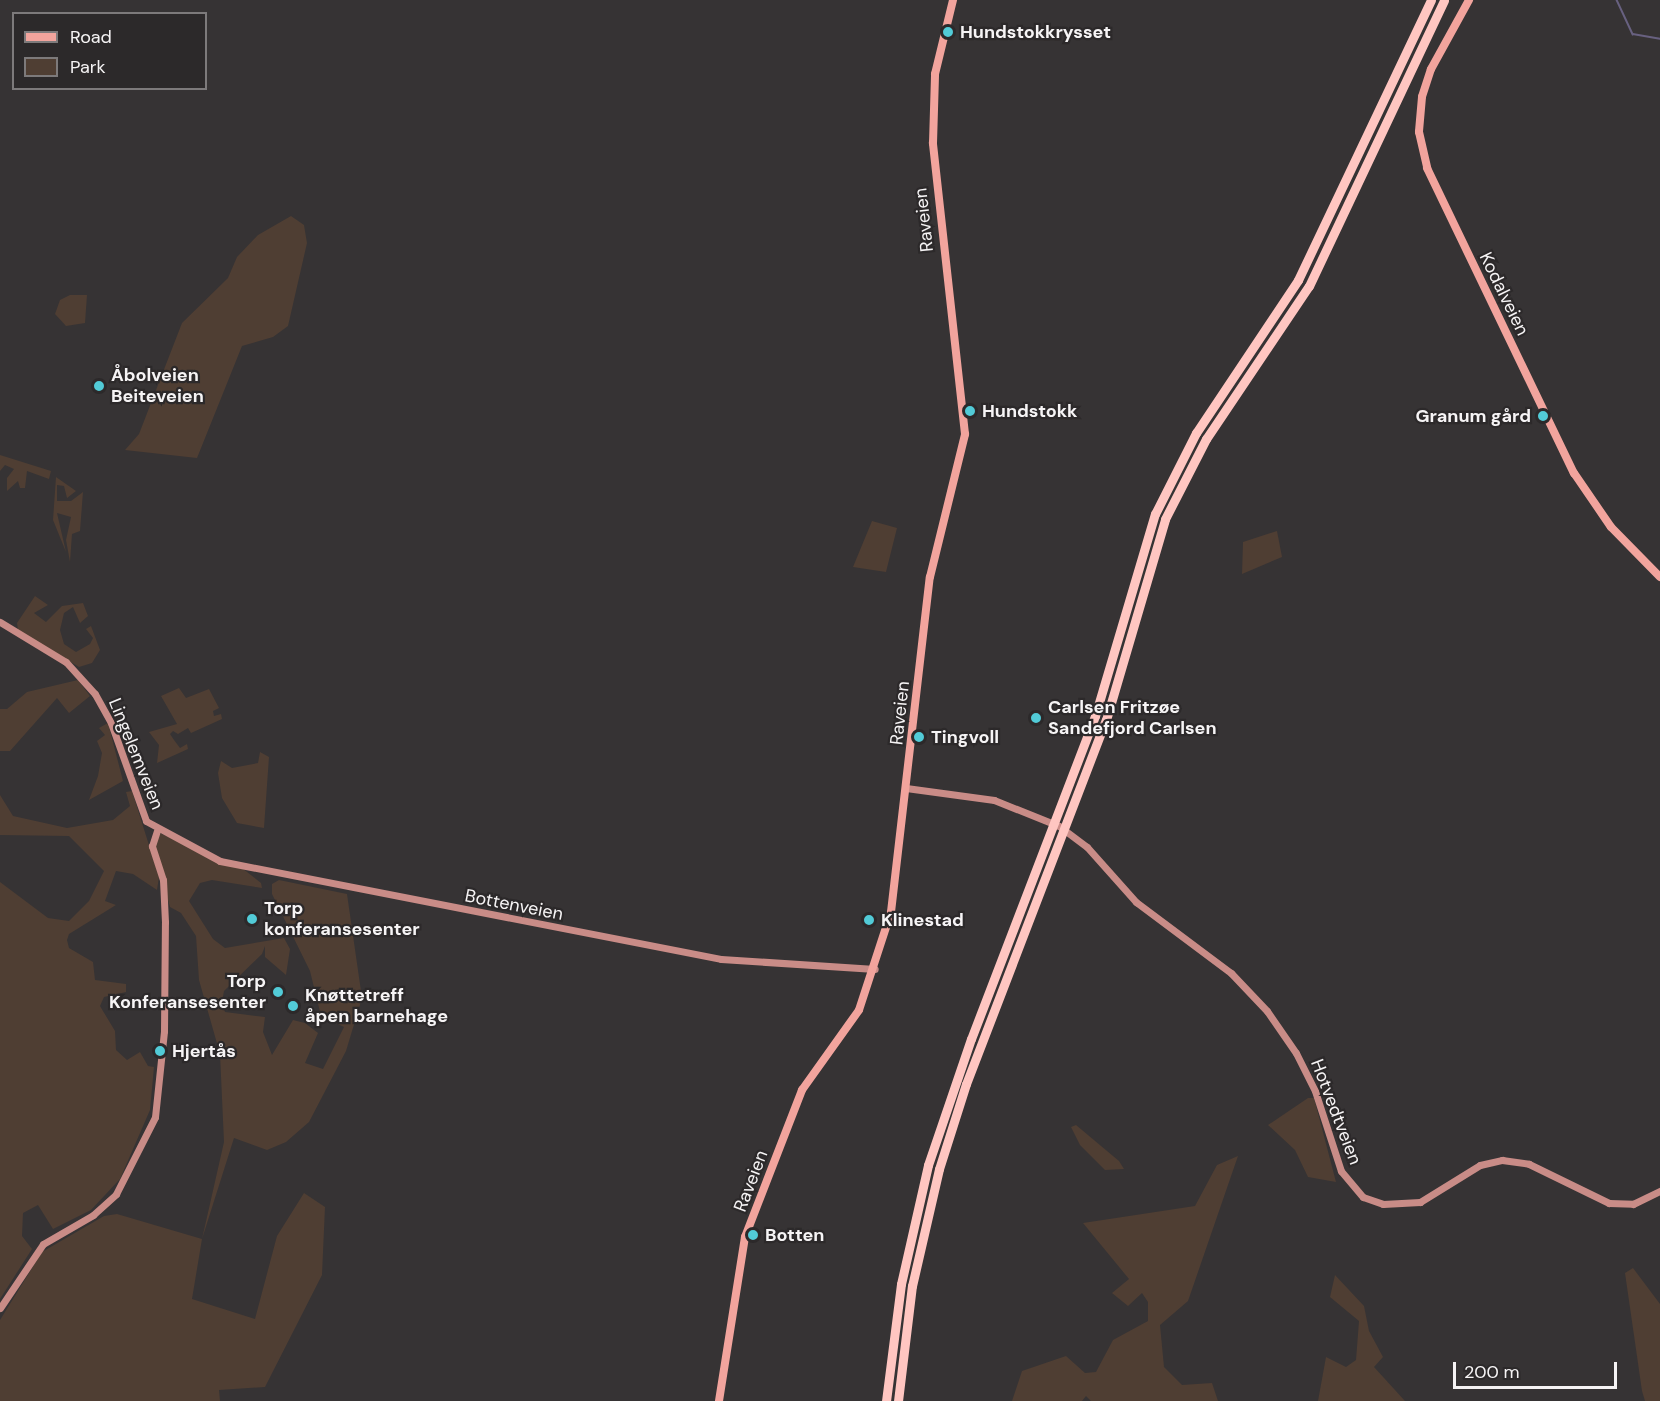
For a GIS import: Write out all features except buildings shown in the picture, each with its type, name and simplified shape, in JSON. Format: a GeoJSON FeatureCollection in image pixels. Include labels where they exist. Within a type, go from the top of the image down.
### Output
{"type":"FeatureCollection","features":[{"type":"Feature","properties":{"kind":"highway"},"geometry":{"type":"LineString","coordinates":[[898,1401],[919,1251],[947,1140],[1099,741],[1165,519],[1206,439],[1309,286],[1444,0]]}},
{"type":"Feature","properties":{"kind":"highway"},"geometry":{"type":"LineString","coordinates":[[886,1401],[901,1284],[931,1156],[1095,716],[1155,514],[1196,433],[1298,280],[1431,1]]}},
{"type":"Feature","properties":{"kind":"main road","name":"Raveien"},"geometry":{"type":"LineString","coordinates":[[719,1401],[745,1237],[802,1090],[852,1023],[875,969],[891,912],[930,577],[965,434],[933,143],[935,74],[953,0]]}},
{"type":"Feature","properties":{"kind":"main road","name":"Kodalveien"},"geometry":{"type":"LineString","coordinates":[[1469,0],[1422,97],[1419,132],[1427,168],[1574,473],[1611,527],[1660,577]]}},
{"type":"Feature","properties":{"kind":"main road","name":"Lingelemveien"},"geometry":{"type":"LineString","coordinates":[[0,622],[66,662],[95,694],[111,723],[141,814],[157,831],[152,846],[163,880],[165,922],[163,1042],[152,1124],[116,1194],[93,1215],[43,1244],[0,1308]]}},
{"type":"Feature","properties":{"kind":"main road","name":"Hotvedtveien"},"geometry":{"type":"LineString","coordinates":[[906,788],[994,800],[1040,817],[1077,838],[1136,902],[1222,965],[1267,1011],[1315,1091],[1341,1171],[1363,1197],[1389,1204],[1420,1202],[1445,1191],[1480,1165],[1502,1160],[1529,1164],[1609,1203],[1633,1204],[1660,1191]]}},
{"type":"Feature","properties":{"kind":"main road","name":"Bottenveien"},"geometry":{"type":"LineString","coordinates":[[157,831],[220,861],[268,874],[713,958],[875,969]]}},
{"type":"Feature","properties":{"kind":"green space"},"geometry":{"type":"Polygon","coordinates":[[[291,216],[304,225],[307,243],[288,326],[273,337],[242,346],[197,458],[125,450],[139,434],[182,323],[228,278],[237,257],[258,235],[291,216]]]}},
{"type":"Feature","properties":{"kind":"green space"},"geometry":{"type":"Polygon","coordinates":[[[70,295],[87,295],[85,323],[66,326],[55,314],[60,300],[70,295]]]}},
{"type":"Feature","properties":{"kind":"green space"},"geometry":{"type":"Polygon","coordinates":[[[0,455],[51,471],[49,479],[27,471],[25,488],[20,488],[18,481],[7,491],[7,478],[14,469],[5,465],[0,471],[0,455]]]}},
{"type":"Feature","properties":{"kind":"green space"},"geometry":{"type":"Polygon","coordinates":[[[56,477],[76,491],[67,498],[64,486],[57,485],[57,501],[71,501],[83,492],[80,531],[72,534],[70,562],[66,540],[71,517],[57,513],[66,552],[53,520],[56,477]]]}},
{"type":"Feature","properties":{"kind":"green space"},"geometry":{"type":"Polygon","coordinates":[[[872,521],[897,528],[886,572],[853,567],[872,521]]]}},
{"type":"Feature","properties":{"kind":"green space"},"geometry":{"type":"Polygon","coordinates":[[[1277,531],[1282,557],[1242,574],[1243,542],[1277,531]]]}},
{"type":"Feature","properties":{"kind":"green space"},"geometry":{"type":"Polygon","coordinates":[[[35,596],[48,605],[34,613],[46,622],[62,606],[83,603],[88,616],[80,623],[73,607],[64,613],[60,630],[64,644],[76,652],[90,644],[93,638],[86,629],[91,626],[100,650],[92,663],[79,667],[18,630],[17,623],[35,596]]]}},
{"type":"Feature","properties":{"kind":"green space"},"geometry":{"type":"Polygon","coordinates":[[[78,680],[90,696],[69,713],[57,698],[10,751],[0,751],[0,709],[7,709],[27,692],[78,680]]]}},
{"type":"Feature","properties":{"kind":"green space"},"geometry":{"type":"Polygon","coordinates":[[[179,688],[186,698],[209,689],[219,708],[213,711],[214,716],[221,714],[222,719],[191,733],[188,728],[178,734],[173,731],[170,734],[180,748],[187,744],[188,749],[157,763],[159,745],[149,732],[177,724],[161,696],[179,688]]]}},
{"type":"Feature","properties":{"kind":"green space"},"geometry":{"type":"Polygon","coordinates":[[[108,723],[123,781],[89,800],[98,776],[102,753],[97,741],[105,735],[99,728],[108,723]]]}},
{"type":"Feature","properties":{"kind":"green space"},"geometry":{"type":"Polygon","coordinates":[[[260,752],[269,757],[264,828],[237,823],[222,798],[218,773],[221,761],[232,768],[258,763],[260,752]]]}},
{"type":"Feature","properties":{"kind":"green space"},"geometry":{"type":"Polygon","coordinates":[[[132,791],[159,877],[157,890],[133,874],[116,871],[105,901],[116,905],[69,934],[67,940],[69,948],[93,962],[95,980],[126,984],[126,992],[104,997],[100,1006],[115,1031],[116,1050],[127,1060],[140,1052],[148,1066],[154,1067],[150,1110],[120,1179],[91,1210],[53,1229],[38,1205],[23,1213],[22,1236],[32,1249],[0,1299],[0,882],[48,918],[69,921],[89,901],[104,871],[69,836],[0,835],[0,795],[13,816],[67,828],[113,820],[130,806],[126,792],[132,791]]]}},
{"type":"Feature","properties":{"kind":"green space"},"geometry":{"type":"Polygon","coordinates":[[[157,832],[242,868],[261,883],[262,888],[212,880],[200,883],[189,901],[213,939],[225,948],[284,938],[290,949],[286,975],[265,957],[265,946],[262,954],[224,991],[222,1002],[225,1012],[265,1017],[263,1032],[272,1055],[293,1020],[305,1023],[318,1033],[305,1063],[323,1069],[344,1027],[321,1016],[310,971],[272,894],[272,884],[279,880],[347,894],[362,998],[346,1051],[309,1122],[286,1142],[267,1150],[234,1138],[202,1239],[224,1142],[220,1054],[199,980],[196,936],[181,913],[170,907],[153,849],[157,832]]]}},
{"type":"Feature","properties":{"kind":"green space"},"geometry":{"type":"Polygon","coordinates":[[[1308,1098],[1314,1098],[1336,1182],[1308,1177],[1295,1150],[1268,1125],[1308,1098]]]}},
{"type":"Feature","properties":{"kind":"green space"},"geometry":{"type":"Polygon","coordinates":[[[1076,1125],[1119,1161],[1124,1169],[1105,1170],[1080,1145],[1071,1127],[1076,1125]]]}},
{"type":"Feature","properties":{"kind":"green space"},"geometry":{"type":"Polygon","coordinates":[[[1238,1156],[1188,1301],[1160,1325],[1164,1367],[1182,1385],[1212,1383],[1218,1401],[1091,1401],[1086,1396],[1082,1401],[1012,1401],[1022,1371],[1066,1356],[1085,1373],[1096,1372],[1113,1340],[1148,1321],[1148,1302],[1142,1293],[1128,1306],[1112,1293],[1129,1279],[1083,1223],[1195,1206],[1217,1165],[1238,1156]]]}},
{"type":"Feature","properties":{"kind":"green space"},"geometry":{"type":"Polygon","coordinates":[[[304,1193],[325,1207],[322,1275],[265,1387],[219,1390],[220,1401],[0,1401],[0,1320],[42,1252],[104,1216],[117,1214],[202,1239],[192,1299],[255,1319],[277,1236],[304,1193]]]}},
{"type":"Feature","properties":{"kind":"green space"},"geometry":{"type":"Polygon","coordinates":[[[1633,1268],[1660,1304],[1660,1401],[1645,1401],[1642,1391],[1625,1273],[1633,1268]]]}},
{"type":"Feature","properties":{"kind":"green space"},"geometry":{"type":"Polygon","coordinates":[[[1335,1275],[1364,1306],[1369,1331],[1383,1357],[1374,1367],[1405,1401],[1318,1401],[1326,1357],[1346,1367],[1356,1360],[1359,1321],[1330,1297],[1335,1275]]]}},
{"type":"Feature","properties":{"kind":"waterway"},"geometry":{"type":"LineString","coordinates":[[1617,0],[1633,34],[1660,39]]}},
{"type":"Feature","properties":{"kind":"place","name":"Hundstokkrysset"},"geometry":{"type":"Point","coordinates":[948,32]}},
{"type":"Feature","properties":{"kind":"place","name":"Åbolveien Beiteveien"},"geometry":{"type":"Point","coordinates":[99,386]}},
{"type":"Feature","properties":{"kind":"place","name":"Hundstokk"},"geometry":{"type":"Point","coordinates":[970,411]}},
{"type":"Feature","properties":{"kind":"place","name":"Granum gård"},"geometry":{"type":"Point","coordinates":[1543,416]}},
{"type":"Feature","properties":{"kind":"place","name":"Carlsen Fritzøe Sandefjord Carlsen"},"geometry":{"type":"Point","coordinates":[1036,718]}},
{"type":"Feature","properties":{"kind":"place","name":"Tingvoll"},"geometry":{"type":"Point","coordinates":[919,737]}},
{"type":"Feature","properties":{"kind":"place","name":"Torp konferansesenter"},"geometry":{"type":"Point","coordinates":[252,919]}},
{"type":"Feature","properties":{"kind":"place","name":"Klinestad"},"geometry":{"type":"Point","coordinates":[869,920]}},
{"type":"Feature","properties":{"kind":"place","name":"Torp Konferansesenter"},"geometry":{"type":"Point","coordinates":[278,992]}},
{"type":"Feature","properties":{"kind":"place","name":"Knøttetreff åpen barnehage"},"geometry":{"type":"Point","coordinates":[293,1006]}},
{"type":"Feature","properties":{"kind":"place","name":"Hjertås"},"geometry":{"type":"Point","coordinates":[160,1051]}},
{"type":"Feature","properties":{"kind":"place","name":"Botten"},"geometry":{"type":"Point","coordinates":[753,1235]}}]}
